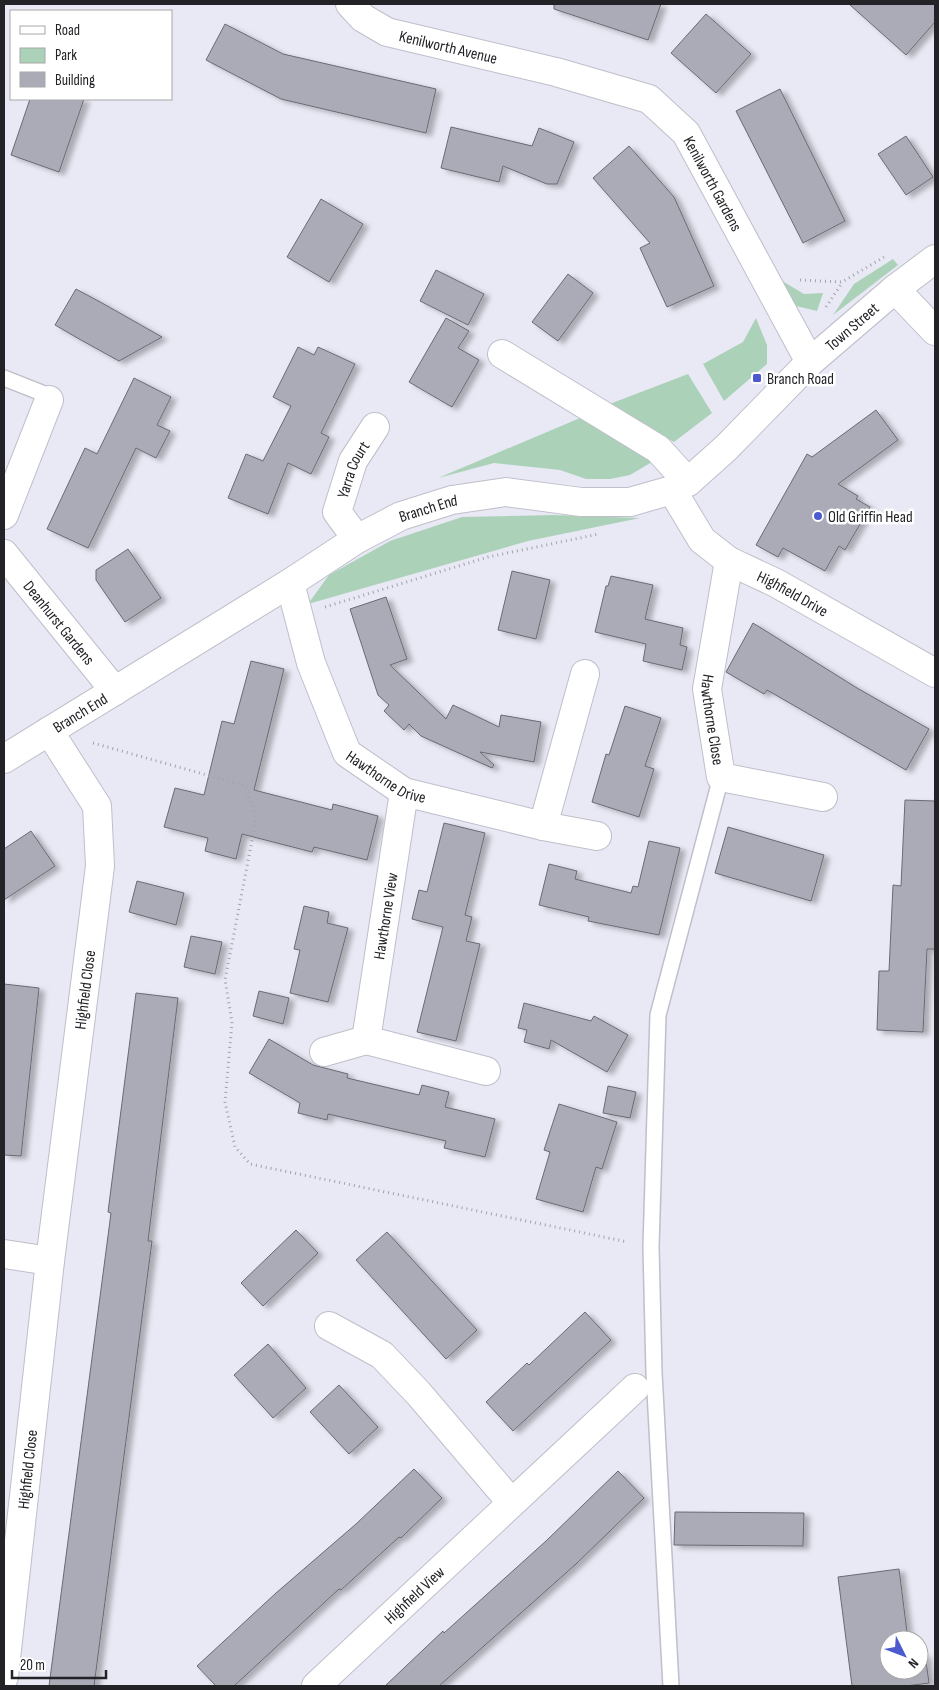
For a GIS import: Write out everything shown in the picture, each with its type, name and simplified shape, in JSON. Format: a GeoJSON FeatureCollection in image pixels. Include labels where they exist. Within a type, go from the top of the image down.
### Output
{"type":"FeatureCollection","features":[{"type":"Feature","properties":{"kind":"street","name":"Kenilworth Avenue"},"geometry":{"type":"LineString","coordinates":[[350,4],[363,18],[387,32],[556,72]]}},
{"type":"Feature","properties":{"kind":"street","name":"Kenilworth Gardens"},"geometry":{"type":"LineString","coordinates":[[556,72],[648,99],[686,133],[810,362]]}},
{"type":"Feature","properties":{"kind":"street","name":"Town Street"},"geometry":{"type":"LineString","coordinates":[[680,486],[726,448],[810,362],[895,289],[935,259]]}},
{"type":"Feature","properties":{"kind":"street"},"geometry":{"type":"LineString","coordinates":[[895,289],[935,332]]}},
{"type":"Feature","properties":{"kind":"street"},"geometry":{"type":"LineString","coordinates":[[502,354],[658,449],[680,486]]}},
{"type":"Feature","properties":{"kind":"street"},"geometry":{"type":"LineString","coordinates":[[4,515],[49,400]]}},
{"type":"Feature","properties":{"kind":"street","name":"Yarra Court"},"geometry":{"type":"LineString","coordinates":[[357,538],[337,512],[353,462],[375,427]]}},
{"type":"Feature","properties":{"kind":"street","name":"Branch End"},"geometry":{"type":"LineString","coordinates":[[4,759],[290,583],[357,538],[401,516],[452,500],[506,492],[580,502],[630,502],[680,486]]}},
{"type":"Feature","properties":{"kind":"street","name":"Highfield Drive"},"geometry":{"type":"LineString","coordinates":[[680,486],[702,540],[728,561],[776,583],[935,673]]}},
{"type":"Feature","properties":{"kind":"street","name":"Deanhurst Gardens"},"geometry":{"type":"LineString","coordinates":[[4,554],[115,691]]}},
{"type":"Feature","properties":{"kind":"street","name":"Hawthorne Close"},"geometry":{"type":"LineString","coordinates":[[728,561],[707,689],[721,777],[823,797]]}},
{"type":"Feature","properties":{"kind":"street","name":"Hawthorne Drive"},"geometry":{"type":"LineString","coordinates":[[290,583],[311,664],[347,753],[404,792],[544,826],[597,836]]}},
{"type":"Feature","properties":{"kind":"street"},"geometry":{"type":"LineString","coordinates":[[544,826],[585,674]]}},
{"type":"Feature","properties":{"kind":"street","name":"Highfield Close"},"geometry":{"type":"LineString","coordinates":[[4,1677],[50,1261],[100,866],[97,806],[48,731]]}},
{"type":"Feature","properties":{"kind":"street","name":"Hawthorne View"},"geometry":{"type":"LineString","coordinates":[[366,1040],[404,792]]}},
{"type":"Feature","properties":{"kind":"street"},"geometry":{"type":"LineString","coordinates":[[324,1052],[366,1040],[486,1071]]}},
{"type":"Feature","properties":{"kind":"street"},"geometry":{"type":"LineString","coordinates":[[4,1254],[50,1261]]}},
{"type":"Feature","properties":{"kind":"street"},"geometry":{"type":"LineString","coordinates":[[329,1326],[382,1354],[419,1394],[511,1502]]}},
{"type":"Feature","properties":{"kind":"street","name":"Highfield View"},"geometry":{"type":"LineString","coordinates":[[316,1686],[635,1388]]}},
{"type":"Feature","properties":{"kind":"lane"},"geometry":{"type":"LineString","coordinates":[[4,378],[47,395],[49,400]]}},
{"type":"Feature","properties":{"kind":"lane"},"geometry":{"type":"LineString","coordinates":[[671,1686],[654,1373],[651,1247],[658,1015],[721,777]]}},
{"type":"Feature","properties":{"kind":"path"},"geometry":{"type":"LineString","coordinates":[[762,273],[777,264],[802,282],[842,282],[892,252]]}},
{"type":"Feature","properties":{"kind":"path"},"geometry":{"type":"LineString","coordinates":[[299,615],[488,557],[602,534]]}},
{"type":"Feature","properties":{"kind":"path"},"geometry":{"type":"LineString","coordinates":[[48,731],[246,786],[256,820],[225,980],[232,1022],[225,1102],[235,1147],[250,1164],[651,1247]]}},
{"type":"Feature","properties":{"kind":"green space"},"geometry":{"type":"Polygon","coordinates":[[[893,259],[898,265],[833,315],[854,284],[893,259]]]}},
{"type":"Feature","properties":{"kind":"green space"},"geometry":{"type":"Polygon","coordinates":[[[774,276],[804,294],[823,293],[817,311],[796,306],[774,276]]]}},
{"type":"Feature","properties":{"kind":"green space"},"geometry":{"type":"Polygon","coordinates":[[[756,318],[767,345],[767,364],[724,401],[703,364],[743,342],[756,318]]]}},
{"type":"Feature","properties":{"kind":"green space"},"geometry":{"type":"Polygon","coordinates":[[[688,374],[712,413],[674,442],[607,405],[688,374]]]}},
{"type":"Feature","properties":{"kind":"green space"},"geometry":{"type":"Polygon","coordinates":[[[580,418],[632,442],[652,462],[630,475],[610,479],[586,479],[560,470],[494,463],[438,478],[580,418]]]}},
{"type":"Feature","properties":{"kind":"green space"},"geometry":{"type":"Polygon","coordinates":[[[555,515],[640,518],[528,541],[308,604],[329,575],[390,541],[462,517],[555,515]]]}},
{"type":"Feature","properties":{"kind":"building"},"geometry":{"type":"Polygon","coordinates":[[[554,4],[661,4],[648,40],[554,9],[554,4]]]}},
{"type":"Feature","properties":{"kind":"building"},"geometry":{"type":"Polygon","coordinates":[[[849,4],[935,4],[935,22],[906,55],[849,4]]]}},
{"type":"Feature","properties":{"kind":"building"},"geometry":{"type":"Polygon","coordinates":[[[706,14],[751,54],[716,93],[671,53],[706,14]]]}},
{"type":"Feature","properties":{"kind":"building"},"geometry":{"type":"Polygon","coordinates":[[[225,24],[283,54],[436,89],[426,133],[281,99],[206,60],[225,24]]]}},
{"type":"Feature","properties":{"kind":"building"},"geometry":{"type":"Polygon","coordinates":[[[780,89],[845,221],[803,243],[736,111],[780,89]]]}},
{"type":"Feature","properties":{"kind":"building"},"geometry":{"type":"Polygon","coordinates":[[[30,100],[84,100],[59,172],[11,155],[30,100]]]}},
{"type":"Feature","properties":{"kind":"building"},"geometry":{"type":"Polygon","coordinates":[[[451,127],[532,146],[539,128],[574,142],[557,184],[547,184],[503,166],[499,182],[441,168],[451,127]]]}},
{"type":"Feature","properties":{"kind":"building"},"geometry":{"type":"Polygon","coordinates":[[[906,136],[933,177],[906,195],[878,154],[906,136]]]}},
{"type":"Feature","properties":{"kind":"building"},"geometry":{"type":"Polygon","coordinates":[[[629,146],[674,197],[714,286],[667,307],[640,248],[650,243],[593,178],[629,146]]]}},
{"type":"Feature","properties":{"kind":"building"},"geometry":{"type":"Polygon","coordinates":[[[321,199],[363,224],[329,282],[287,257],[321,199]]]}},
{"type":"Feature","properties":{"kind":"building"},"geometry":{"type":"Polygon","coordinates":[[[436,270],[484,294],[468,325],[420,301],[436,270]]]}},
{"type":"Feature","properties":{"kind":"building"},"geometry":{"type":"Polygon","coordinates":[[[568,274],[593,293],[558,341],[532,322],[568,274]]]}},
{"type":"Feature","properties":{"kind":"building"},"geometry":{"type":"Polygon","coordinates":[[[76,289],[162,337],[119,361],[81,340],[55,325],[76,289]]]}},
{"type":"Feature","properties":{"kind":"building"},"geometry":{"type":"Polygon","coordinates":[[[446,318],[469,331],[458,348],[479,360],[452,407],[409,382],[446,318]]]}},
{"type":"Feature","properties":{"kind":"building"},"geometry":{"type":"Polygon","coordinates":[[[298,347],[314,355],[318,347],[355,364],[321,433],[329,437],[311,474],[288,463],[268,514],[228,498],[246,454],[263,461],[291,406],[273,397],[298,347]]]}},
{"type":"Feature","properties":{"kind":"building"},"geometry":{"type":"Polygon","coordinates":[[[134,378],[171,397],[157,425],[170,431],[156,458],[136,448],[88,548],[47,529],[85,448],[97,454],[134,378]]]}},
{"type":"Feature","properties":{"kind":"building","name":"Old Griffin Head"},"geometry":{"type":"Polygon","coordinates":[[[876,410],[898,440],[838,484],[858,496],[856,499],[870,507],[845,550],[839,546],[825,571],[783,548],[778,557],[756,545],[807,454],[812,457],[876,410]]]}},
{"type":"Feature","properties":{"kind":"building"},"geometry":{"type":"Polygon","coordinates":[[[128,549],[161,598],[125,622],[96,580],[96,570],[128,549]]]}},
{"type":"Feature","properties":{"kind":"building"},"geometry":{"type":"Polygon","coordinates":[[[512,571],[550,580],[536,639],[498,630],[512,571]]]}},
{"type":"Feature","properties":{"kind":"building"},"geometry":{"type":"Polygon","coordinates":[[[611,576],[653,585],[645,619],[683,628],[680,645],[687,647],[682,670],[643,661],[646,644],[595,632],[606,586],[608,586],[611,576]]]}},
{"type":"Feature","properties":{"kind":"building"},"geometry":{"type":"Polygon","coordinates":[[[386,597],[407,659],[390,665],[446,719],[453,705],[499,727],[501,715],[541,722],[534,762],[480,752],[494,765],[492,768],[421,736],[409,724],[404,730],[384,711],[389,705],[378,695],[350,609],[386,597]]]}},
{"type":"Feature","properties":{"kind":"building"},"geometry":{"type":"Polygon","coordinates":[[[753,623],[857,688],[929,729],[906,770],[767,690],[764,694],[726,672],[753,623]]]}},
{"type":"Feature","properties":{"kind":"building"},"geometry":{"type":"Polygon","coordinates":[[[251,661],[284,669],[254,790],[332,810],[333,804],[378,816],[367,860],[314,847],[312,852],[242,834],[236,859],[205,851],[208,838],[164,827],[175,788],[204,795],[222,721],[234,724],[251,661]]]}},
{"type":"Feature","properties":{"kind":"building"},"geometry":{"type":"Polygon","coordinates":[[[625,706],[661,718],[645,766],[654,769],[639,817],[592,802],[606,754],[609,755],[625,706]]]}},
{"type":"Feature","properties":{"kind":"building"},"geometry":{"type":"Polygon","coordinates":[[[905,800],[935,801],[935,949],[927,949],[923,1032],[877,1030],[879,971],[889,971],[893,885],[901,886],[905,800]]]}},
{"type":"Feature","properties":{"kind":"building"},"geometry":{"type":"Polygon","coordinates":[[[444,823],[485,833],[465,915],[472,917],[466,941],[480,944],[456,1041],[417,1032],[443,927],[412,919],[419,890],[427,892],[444,823]]]}},
{"type":"Feature","properties":{"kind":"building"},"geometry":{"type":"Polygon","coordinates":[[[728,827],[824,855],[811,901],[715,873],[728,827]]]}},
{"type":"Feature","properties":{"kind":"building"},"geometry":{"type":"Polygon","coordinates":[[[31,831],[55,866],[4,900],[4,849],[31,831]]]}},
{"type":"Feature","properties":{"kind":"building"},"geometry":{"type":"Polygon","coordinates":[[[649,841],[680,848],[659,935],[588,921],[589,917],[539,905],[549,864],[577,871],[575,879],[631,893],[633,886],[638,887],[649,841]]]}},
{"type":"Feature","properties":{"kind":"building"},"geometry":{"type":"Polygon","coordinates":[[[137,881],[184,893],[176,925],[129,912],[137,881]]]}},
{"type":"Feature","properties":{"kind":"building"},"geometry":{"type":"Polygon","coordinates":[[[304,906],[329,912],[327,923],[348,928],[328,1002],[290,993],[300,950],[294,949],[304,906]]]}},
{"type":"Feature","properties":{"kind":"building"},"geometry":{"type":"Polygon","coordinates":[[[191,936],[222,942],[215,974],[184,967],[191,936]]]}},
{"type":"Feature","properties":{"kind":"building"},"geometry":{"type":"Polygon","coordinates":[[[4,984],[39,988],[21,1156],[4,1155],[4,984]]]}},
{"type":"Feature","properties":{"kind":"building"},"geometry":{"type":"Polygon","coordinates":[[[259,991],[289,998],[283,1024],[253,1016],[259,991]]]}},
{"type":"Feature","properties":{"kind":"building"},"geometry":{"type":"Polygon","coordinates":[[[136,993],[178,998],[148,1241],[152,1241],[94,1686],[49,1686],[111,1213],[108,1212],[136,993]]]}},
{"type":"Feature","properties":{"kind":"building"},"geometry":{"type":"Polygon","coordinates":[[[524,1003],[591,1021],[594,1016],[628,1035],[607,1072],[551,1040],[549,1049],[524,1042],[527,1030],[518,1028],[524,1003]]]}},
{"type":"Feature","properties":{"kind":"building"},"geometry":{"type":"Polygon","coordinates":[[[269,1039],[313,1065],[348,1074],[347,1078],[419,1095],[422,1085],[449,1092],[445,1107],[495,1119],[485,1157],[444,1148],[446,1141],[328,1114],[327,1120],[298,1113],[300,1103],[249,1073],[269,1039]]]}},
{"type":"Feature","properties":{"kind":"building"},"geometry":{"type":"Polygon","coordinates":[[[608,1086],[636,1092],[630,1118],[603,1113],[608,1086]]]}},
{"type":"Feature","properties":{"kind":"building"},"geometry":{"type":"Polygon","coordinates":[[[559,1104],[617,1122],[602,1169],[596,1167],[583,1212],[536,1199],[550,1152],[544,1150],[559,1104]]]}},
{"type":"Feature","properties":{"kind":"building"},"geometry":{"type":"Polygon","coordinates":[[[296,1230],[318,1253],[263,1306],[241,1283],[296,1230]]]}},
{"type":"Feature","properties":{"kind":"building"},"geometry":{"type":"Polygon","coordinates":[[[387,1232],[477,1330],[446,1359],[356,1260],[387,1232]]]}},
{"type":"Feature","properties":{"kind":"building"},"geometry":{"type":"Polygon","coordinates":[[[585,1312],[611,1340],[513,1431],[486,1402],[527,1363],[529,1365],[585,1312]]]}},
{"type":"Feature","properties":{"kind":"building"},"geometry":{"type":"Polygon","coordinates":[[[268,1344],[306,1388],[273,1418],[234,1375],[268,1344]]]}},
{"type":"Feature","properties":{"kind":"building"},"geometry":{"type":"Polygon","coordinates":[[[339,1385],[378,1427],[349,1454],[310,1412],[339,1385]]]}},
{"type":"Feature","properties":{"kind":"building"},"geometry":{"type":"Polygon","coordinates":[[[414,1469],[442,1498],[401,1538],[399,1537],[341,1590],[339,1589],[234,1686],[216,1686],[197,1666],[276,1593],[356,1524],[414,1469]]]}},
{"type":"Feature","properties":{"kind":"building"},"geometry":{"type":"Polygon","coordinates":[[[618,1471],[644,1498],[576,1564],[439,1686],[385,1686],[443,1631],[444,1633],[546,1541],[618,1471]]]}},
{"type":"Feature","properties":{"kind":"building"},"geometry":{"type":"Polygon","coordinates":[[[675,1512],[804,1513],[803,1546],[674,1545],[675,1512]]]}},
{"type":"Feature","properties":{"kind":"building"},"geometry":{"type":"Polygon","coordinates":[[[899,1569],[907,1630],[879,1630],[879,1680],[929,1680],[929,1683],[906,1686],[852,1686],[838,1577],[899,1569]]]}},
{"type":"Feature","properties":{"kind":"place","name":"Branch Road"},"geometry":{"type":"Point","coordinates":[757,378]}},
{"type":"Feature","properties":{"kind":"place","name":"Old Griffin Head"},"geometry":{"type":"Point","coordinates":[818,516]}}]}
